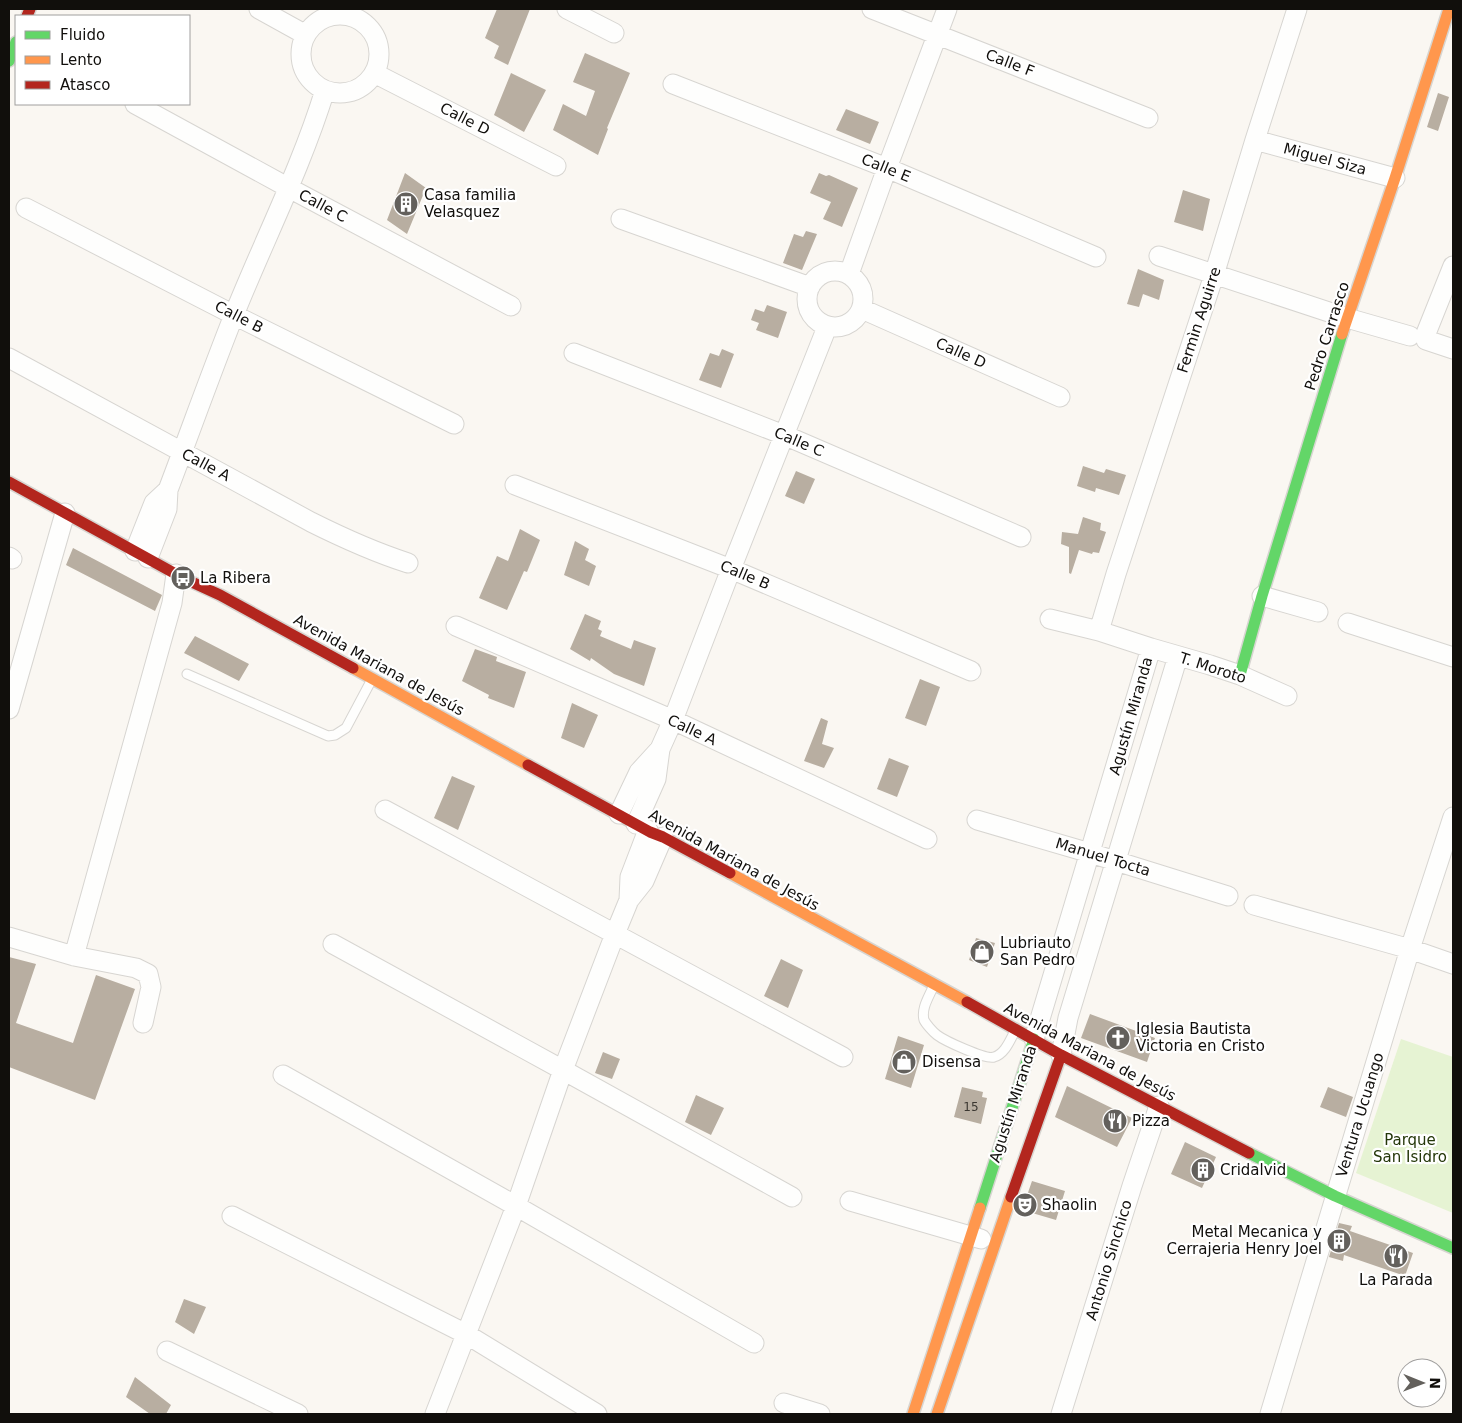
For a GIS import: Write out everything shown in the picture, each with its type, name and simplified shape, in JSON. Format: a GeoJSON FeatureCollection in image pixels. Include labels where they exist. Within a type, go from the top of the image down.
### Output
{"type":"FeatureCollection","features":[{"type":"Feature","properties":{"kind":"street"},"geometry":{"type":"LineString","coordinates":[[259,9],[306,34]]}},
{"type":"Feature","properties":{"kind":"street"},"geometry":{"type":"LineString","coordinates":[[567,9],[614,32]]}},
{"type":"Feature","properties":{"kind":"street","name":"Calle F"},"geometry":{"type":"LineString","coordinates":[[872,9],[1148,118]]}},
{"type":"Feature","properties":{"kind":"street"},"geometry":{"type":"LineString","coordinates":[[849,274],[947,9]]}},
{"type":"Feature","properties":{"kind":"street","name":"Fermìn Aguirre"},"geometry":{"type":"LineString","coordinates":[[1099,631],[1214,275],[1297,9]]}},
{"type":"Feature","properties":{"kind":"street","name":"Pedro Carrasco"},"geometry":{"type":"LineString","coordinates":[[1240,675],[1262,596],[1347,318],[1395,178],[1449,9]]}},
{"type":"Feature","properties":{"kind":"street"},"geometry":{"type":"LineString","coordinates":[[355,13],[375,38],[379,49],[374,73],[358,89],[347,93],[324,90],[312,80],[303,66],[301,56],[302,45],[306,34],[312,27],[328,16],[348,16],[355,13]]}},
{"type":"Feature","properties":{"kind":"street"},"geometry":{"type":"LineString","coordinates":[[9,61],[15,45]]}},
{"type":"Feature","properties":{"kind":"street","name":"Calle D"},"geometry":{"type":"LineString","coordinates":[[374,73],[556,166]]}},
{"type":"Feature","properties":{"kind":"street","name":"Calle E"},"geometry":{"type":"LineString","coordinates":[[673,84],[887,168],[1096,257]]}},
{"type":"Feature","properties":{"kind":"street"},"geometry":{"type":"LineString","coordinates":[[142,555],[167,509],[168,490],[234,315],[290,188],[324,90]]}},
{"type":"Feature","properties":{"kind":"street","name":"Calle C"},"geometry":{"type":"LineString","coordinates":[[137,105],[512,306]]}},
{"type":"Feature","properties":{"kind":"street","name":"Miguel Siza"},"geometry":{"type":"LineString","coordinates":[[1255,140],[1395,178]]}},
{"type":"Feature","properties":{"kind":"street","name":"Calle B"},"geometry":{"type":"LineString","coordinates":[[26,208],[234,315],[454,424]]}},
{"type":"Feature","properties":{"kind":"street"},"geometry":{"type":"LineString","coordinates":[[621,219],[810,287]]}},
{"type":"Feature","properties":{"kind":"street"},"geometry":{"type":"LineString","coordinates":[[1159,256],[1347,318],[1453,348]]}},
{"type":"Feature","properties":{"kind":"street"},"geometry":{"type":"LineString","coordinates":[[1418,338],[1425,336],[1453,266]]}},
{"type":"Feature","properties":{"kind":"street"},"geometry":{"type":"LineString","coordinates":[[831,271],[849,274],[855,279],[863,293],[862,309],[858,317],[844,327],[835,328],[816,321],[809,311],[807,299],[810,287],[822,274],[831,271]]}},
{"type":"Feature","properties":{"kind":"street","name":"Calle D"},"geometry":{"type":"LineString","coordinates":[[862,309],[1060,397]]}},
{"type":"Feature","properties":{"kind":"street"},"geometry":{"type":"LineString","coordinates":[[435,1414],[516,1206],[564,1070],[637,879],[649,830],[660,749],[827,326]]}},
{"type":"Feature","properties":{"kind":"street","name":"Calle C"},"geometry":{"type":"LineString","coordinates":[[574,353],[784,435],[1021,537]]}},
{"type":"Feature","properties":{"kind":"street","name":"Calle A"},"geometry":{"type":"LineString","coordinates":[[9,358],[312,522],[379,554],[408,563]]}},
{"type":"Feature","properties":{"kind":"street","name":"Avenida Mariana de Jesús"},"geometry":{"type":"LineString","coordinates":[[9,482],[176,574],[220,595],[1061,1055],[1335,1196],[1453,1248]]}},
{"type":"Feature","properties":{"kind":"street","name":"Calle B"},"geometry":{"type":"LineString","coordinates":[[515,485],[731,569],[971,671]]}},
{"type":"Feature","properties":{"kind":"street"},"geometry":{"type":"LineString","coordinates":[[9,709],[65,513]]}},
{"type":"Feature","properties":{"kind":"street"},"geometry":{"type":"LineString","coordinates":[[74,956],[172,602],[176,574]]}},
{"type":"Feature","properties":{"kind":"street"},"geometry":{"type":"LineString","coordinates":[[1262,596],[1318,612]]}},
{"type":"Feature","properties":{"kind":"street","name":"T. Moroto"},"geometry":{"type":"LineString","coordinates":[[1050,619],[1099,631],[1240,675],[1287,696]]}},
{"type":"Feature","properties":{"kind":"street"},"geometry":{"type":"LineString","coordinates":[[1348,622],[1453,656]]}},
{"type":"Feature","properties":{"kind":"street","name":"Calle A"},"geometry":{"type":"LineString","coordinates":[[456,626],[673,720],[927,839]]}},
{"type":"Feature","properties":{"kind":"street","name":"Agustín Miranda"},"geometry":{"type":"LineString","coordinates":[[913,1414],[1034,1039],[1151,648]]}},
{"type":"Feature","properties":{"kind":"street","name":"Agustín Miranda"},"geometry":{"type":"LineString","coordinates":[[937,1414],[994,1244],[1061,1055],[1068,1018],[1178,656]]}},
{"type":"Feature","properties":{"kind":"street"},"geometry":{"type":"LineString","coordinates":[[619,814],[639,772],[660,749]]}},
{"type":"Feature","properties":{"kind":"street"},"geometry":{"type":"LineString","coordinates":[[385,810],[843,1057]]}},
{"type":"Feature","properties":{"kind":"street","name":"Ventura Ucuango"},"geometry":{"type":"LineString","coordinates":[[1270,1414],[1410,949],[1453,817]]}},
{"type":"Feature","properties":{"kind":"street","name":"Manuel Tocta"},"geometry":{"type":"LineString","coordinates":[[977,820],[1228,896]]}},
{"type":"Feature","properties":{"kind":"street"},"geometry":{"type":"LineString","coordinates":[[1254,905],[1410,949],[1453,964]]}},
{"type":"Feature","properties":{"kind":"street"},"geometry":{"type":"LineString","coordinates":[[9,937],[74,956],[136,968],[148,974],[151,986],[143,1023]]}},
{"type":"Feature","properties":{"kind":"street"},"geometry":{"type":"LineString","coordinates":[[333,944],[792,1197]]}},
{"type":"Feature","properties":{"kind":"street"},"geometry":{"type":"LineString","coordinates":[[283,1075],[754,1343]]}},
{"type":"Feature","properties":{"kind":"street","name":"Antonio Sinchico"},"geometry":{"type":"LineString","coordinates":[[1061,1414],[1159,1106]]}},
{"type":"Feature","properties":{"kind":"street"},"geometry":{"type":"LineString","coordinates":[[850,1201],[971,1235],[994,1244]]}},
{"type":"Feature","properties":{"kind":"street"},"geometry":{"type":"LineString","coordinates":[[232,1216],[466,1334],[597,1414]]}},
{"type":"Feature","properties":{"kind":"street"},"geometry":{"type":"LineString","coordinates":[[167,1351],[298,1414]]}},
{"type":"Feature","properties":{"kind":"street"},"geometry":{"type":"LineString","coordinates":[[784,1403],[820,1414]]}},
{"type":"Feature","properties":{"kind":"lane"},"geometry":{"type":"LineString","coordinates":[[187,674],[328,736],[335,735],[346,728],[372,679]]}},
{"type":"Feature","properties":{"kind":"lane"},"geometry":{"type":"LineString","coordinates":[[934,984],[924,1007],[924,1021],[937,1034],[960,1047],[987,1058],[993,1058],[999,1055],[1007,1046],[1016,1029]]}},
{"type":"Feature","properties":{"kind":"green space","name":"Parque San Isidro"},"geometry":{"type":"Polygon","coordinates":[[[1401,1039],[1453,1057],[1453,1213],[1356,1173],[1401,1039]]]}},
{"type":"Feature","properties":{"kind":"building"},"geometry":{"type":"Polygon","coordinates":[[[497,9],[530,9],[508,65],[494,58],[499,46],[485,38],[497,9]]]}},
{"type":"Feature","properties":{"kind":"building"},"geometry":{"type":"Polygon","coordinates":[[[585,53],[630,73],[598,155],[553,130],[563,104],[586,116],[595,91],[573,82],[585,53]]]}},
{"type":"Feature","properties":{"kind":"building"},"geometry":{"type":"Polygon","coordinates":[[[511,73],[546,90],[524,132],[494,115],[511,73]]]}},
{"type":"Feature","properties":{"kind":"building"},"geometry":{"type":"Polygon","coordinates":[[[1438,93],[1449,97],[1438,131],[1427,127],[1438,93]]]}},
{"type":"Feature","properties":{"kind":"building"},"geometry":{"type":"Polygon","coordinates":[[[846,109],[879,122],[870,144],[836,130],[846,109]]]}},
{"type":"Feature","properties":{"kind":"building","name":"Casa familia Velasquez"},"geometry":{"type":"Polygon","coordinates":[[[405,173],[426,188],[407,234],[387,220],[405,173]]]}},
{"type":"Feature","properties":{"kind":"building"},"geometry":{"type":"Polygon","coordinates":[[[819,173],[826,176],[829,175],[858,188],[842,227],[823,219],[831,202],[810,193],[819,173]]]}},
{"type":"Feature","properties":{"kind":"building"},"geometry":{"type":"Polygon","coordinates":[[[1183,190],[1210,199],[1203,231],[1174,222],[1183,190]]]}},
{"type":"Feature","properties":{"kind":"building"},"geometry":{"type":"Polygon","coordinates":[[[806,231],[817,234],[802,270],[783,263],[794,234],[803,237],[806,231]]]}},
{"type":"Feature","properties":{"kind":"building"},"geometry":{"type":"Polygon","coordinates":[[[1138,269],[1164,280],[1159,300],[1143,294],[1139,307],[1127,304],[1138,269]]]}},
{"type":"Feature","properties":{"kind":"building"},"geometry":{"type":"Polygon","coordinates":[[[767,305],[787,312],[778,338],[756,330],[759,323],[751,320],[755,309],[764,312],[767,305]]]}},
{"type":"Feature","properties":{"kind":"building"},"geometry":{"type":"Polygon","coordinates":[[[722,349],[734,354],[721,388],[699,380],[710,353],[719,356],[722,349]]]}},
{"type":"Feature","properties":{"kind":"building"},"geometry":{"type":"Polygon","coordinates":[[[1083,466],[1104,473],[1106,469],[1126,475],[1119,495],[1096,488],[1095,492],[1077,486],[1083,466]]]}},
{"type":"Feature","properties":{"kind":"building"},"geometry":{"type":"Polygon","coordinates":[[[796,471],[815,479],[804,504],[785,496],[796,471]]]}},
{"type":"Feature","properties":{"kind":"building"},"geometry":{"type":"Polygon","coordinates":[[[1083,517],[1101,523],[1100,530],[1106,532],[1099,553],[1093,552],[1092,554],[1079,550],[1071,574],[1069,573],[1069,547],[1061,544],[1062,532],[1078,534],[1083,517]]]}},
{"type":"Feature","properties":{"kind":"building"},"geometry":{"type":"Polygon","coordinates":[[[520,529],[540,540],[527,572],[524,571],[507,610],[479,598],[497,556],[508,561],[520,529]]]}},
{"type":"Feature","properties":{"kind":"building"},"geometry":{"type":"Polygon","coordinates":[[[575,541],[589,549],[585,560],[596,566],[589,586],[564,575],[575,541]]]}},
{"type":"Feature","properties":{"kind":"building"},"geometry":{"type":"Polygon","coordinates":[[[73,548],[162,595],[155,611],[66,565],[73,548]]]}},
{"type":"Feature","properties":{"kind":"building"},"geometry":{"type":"Polygon","coordinates":[[[585,614],[601,621],[598,629],[602,631],[600,636],[631,649],[634,640],[656,648],[644,686],[614,674],[591,658],[590,661],[570,649],[585,614]]]}},
{"type":"Feature","properties":{"kind":"building"},"geometry":{"type":"Polygon","coordinates":[[[195,636],[249,664],[239,681],[184,653],[195,636]]]}},
{"type":"Feature","properties":{"kind":"building"},"geometry":{"type":"Polygon","coordinates":[[[475,649],[497,657],[496,661],[526,672],[514,708],[488,698],[489,695],[462,681],[475,649]]]}},
{"type":"Feature","properties":{"kind":"building"},"geometry":{"type":"Polygon","coordinates":[[[920,679],[940,687],[926,726],[905,718],[920,679]]]}},
{"type":"Feature","properties":{"kind":"building"},"geometry":{"type":"Polygon","coordinates":[[[572,703],[598,715],[584,748],[561,738],[572,703]]]}},
{"type":"Feature","properties":{"kind":"building"},"geometry":{"type":"Polygon","coordinates":[[[821,718],[828,721],[822,744],[834,748],[824,768],[804,761],[821,718]]]}},
{"type":"Feature","properties":{"kind":"building"},"geometry":{"type":"Polygon","coordinates":[[[889,758],[909,766],[897,797],[877,789],[889,758]]]}},
{"type":"Feature","properties":{"kind":"building"},"geometry":{"type":"Polygon","coordinates":[[[452,776],[475,786],[458,830],[434,818],[452,776]]]}},
{"type":"Feature","properties":{"kind":"building","name":"Lubriauto San Pedro"},"geometry":{"type":"Polygon","coordinates":[[[976,938],[995,943],[987,967],[969,960],[976,938]]]}},
{"type":"Feature","properties":{"kind":"building"},"geometry":{"type":"Polygon","coordinates":[[[9,957],[36,964],[16,1023],[73,1043],[96,975],[135,989],[95,1100],[9,1067],[9,957]]]}},
{"type":"Feature","properties":{"kind":"building"},"geometry":{"type":"Polygon","coordinates":[[[781,959],[803,970],[788,1008],[764,996],[781,959]]]}},
{"type":"Feature","properties":{"kind":"building","name":"Iglesia Bautista Victoria en Cristo"},"geometry":{"type":"Polygon","coordinates":[[[1090,1014],[1155,1038],[1147,1062],[1081,1038],[1090,1014]]]}},
{"type":"Feature","properties":{"kind":"building","name":"Disensa"},"geometry":{"type":"Polygon","coordinates":[[[898,1036],[924,1045],[911,1088],[885,1079],[898,1036]]]}},
{"type":"Feature","properties":{"kind":"building"},"geometry":{"type":"Polygon","coordinates":[[[603,1052],[620,1059],[612,1079],[595,1073],[603,1052]]]}},
{"type":"Feature","properties":{"kind":"building"},"geometry":{"type":"Polygon","coordinates":[[[1067,1086],[1132,1118],[1117,1147],[1055,1117],[1067,1086]]]}},
{"type":"Feature","properties":{"kind":"building"},"geometry":{"type":"Polygon","coordinates":[[[962,1087],[983,1092],[982,1097],[987,1098],[981,1124],[954,1117],[962,1087]]]}},
{"type":"Feature","properties":{"kind":"building"},"geometry":{"type":"Polygon","coordinates":[[[1328,1087],[1353,1097],[1346,1117],[1320,1107],[1328,1087]]]}},
{"type":"Feature","properties":{"kind":"building"},"geometry":{"type":"Polygon","coordinates":[[[696,1095],[724,1108],[711,1135],[685,1122],[696,1095]]]}},
{"type":"Feature","properties":{"kind":"building"},"geometry":{"type":"Polygon","coordinates":[[[1185,1142],[1216,1157],[1202,1188],[1171,1174],[1185,1142]]]}},
{"type":"Feature","properties":{"kind":"building"},"geometry":{"type":"Polygon","coordinates":[[[1032,1181],[1065,1191],[1056,1220],[1022,1210],[1032,1181]]]}},
{"type":"Feature","properties":{"kind":"building"},"geometry":{"type":"Polygon","coordinates":[[[1339,1223],[1352,1226],[1350,1231],[1413,1253],[1405,1276],[1344,1255],[1343,1261],[1329,1257],[1339,1223]]]}},
{"type":"Feature","properties":{"kind":"building"},"geometry":{"type":"Polygon","coordinates":[[[184,1299],[206,1307],[194,1334],[175,1322],[184,1299]]]}},
{"type":"Feature","properties":{"kind":"building"},"geometry":{"type":"Polygon","coordinates":[[[135,1377],[171,1405],[166,1414],[150,1414],[126,1397],[135,1377]]]}},
{"type":"Feature","properties":{"kind":"traffic: fast"},"geometry":{"type":"LineString","coordinates":[[9,61],[15,45]]}},
{"type":"Feature","properties":{"kind":"traffic: fast"},"geometry":{"type":"LineString","coordinates":[[1240,675],[1262,596],[1342,334]]}},
{"type":"Feature","properties":{"kind":"traffic: fast"},"geometry":{"type":"LineString","coordinates":[[980,1208],[1034,1039]]}},
{"type":"Feature","properties":{"kind":"traffic: fast"},"geometry":{"type":"LineString","coordinates":[[1249,1153],[1335,1196],[1453,1248]]}},
{"type":"Feature","properties":{"kind":"traffic: slow"},"geometry":{"type":"LineString","coordinates":[[1342,334],[1395,178],[1449,9]]}},
{"type":"Feature","properties":{"kind":"traffic: slow"},"geometry":{"type":"LineString","coordinates":[[353,668],[528,765]]}},
{"type":"Feature","properties":{"kind":"traffic: slow"},"geometry":{"type":"LineString","coordinates":[[730,873],[967,1002]]}},
{"type":"Feature","properties":{"kind":"traffic: slow"},"geometry":{"type":"LineString","coordinates":[[937,1414],[1011,1197]]}},
{"type":"Feature","properties":{"kind":"traffic: slow"},"geometry":{"type":"LineString","coordinates":[[913,1414],[980,1208]]}},
{"type":"Feature","properties":{"kind":"traffic: jam"},"geometry":{"type":"LineString","coordinates":[[27,15],[30,9]]}},
{"type":"Feature","properties":{"kind":"traffic: jam"},"geometry":{"type":"LineString","coordinates":[[9,482],[183,578],[220,595],[353,668]]}},
{"type":"Feature","properties":{"kind":"traffic: jam"},"geometry":{"type":"LineString","coordinates":[[528,765],[650,832],[730,873]]}},
{"type":"Feature","properties":{"kind":"traffic: jam"},"geometry":{"type":"LineString","coordinates":[[967,1002],[1061,1055],[1249,1153]]}},
{"type":"Feature","properties":{"kind":"traffic: jam"},"geometry":{"type":"LineString","coordinates":[[1011,1197],[1061,1055]]}},
{"type":"Feature","properties":{"kind":"place","name":"Casa familia Velasquez"},"geometry":{"type":"Point","coordinates":[406,204]}},
{"type":"Feature","properties":{"kind":"place","name":"La Ribera"},"geometry":{"type":"Point","coordinates":[183,578]}},
{"type":"Feature","properties":{"kind":"place","name":"Lubriauto San Pedro"},"geometry":{"type":"Point","coordinates":[982,952]}},
{"type":"Feature","properties":{"kind":"place","name":"Iglesia Bautista Victoria en Cristo"},"geometry":{"type":"Point","coordinates":[1118,1038]}},
{"type":"Feature","properties":{"kind":"place","name":"Disensa"},"geometry":{"type":"Point","coordinates":[904,1062]}},
{"type":"Feature","properties":{"kind":"place","name":"Pizza"},"geometry":{"type":"Point","coordinates":[1115,1121]}},
{"type":"Feature","properties":{"kind":"place","name":"Cridalvid"},"geometry":{"type":"Point","coordinates":[1203,1170]}},
{"type":"Feature","properties":{"kind":"place","name":"Shaolin"},"geometry":{"type":"Point","coordinates":[1025,1205]}},
{"type":"Feature","properties":{"kind":"place","name":"Metal Mecanica y Cerrajeria Henry Joel"},"geometry":{"type":"Point","coordinates":[1339,1241]}},
{"type":"Feature","properties":{"kind":"place","name":"La Parada"},"geometry":{"type":"Point","coordinates":[1396,1256]}}]}
